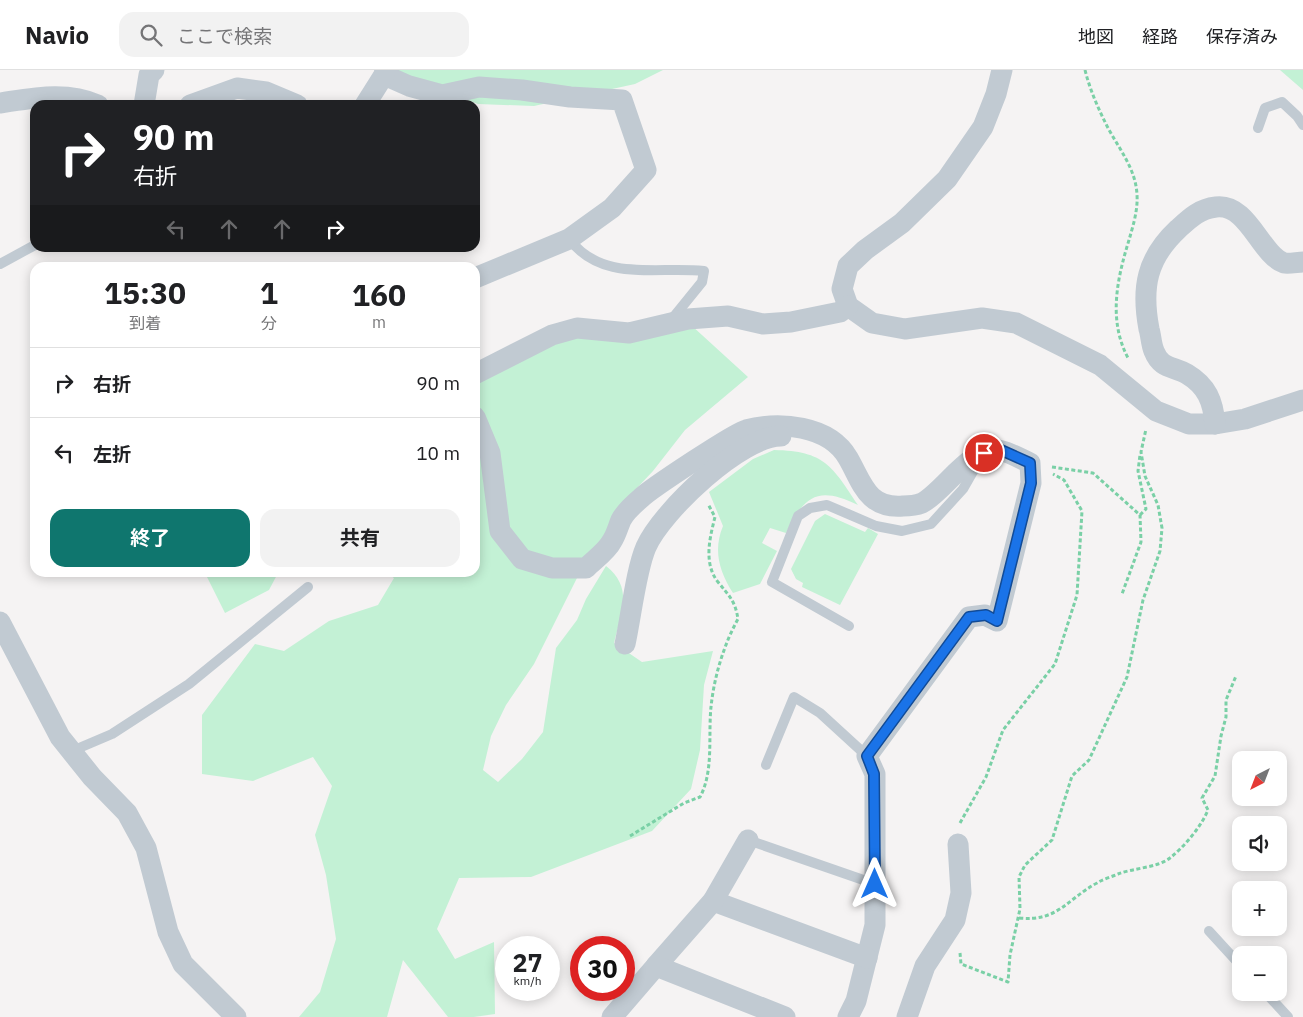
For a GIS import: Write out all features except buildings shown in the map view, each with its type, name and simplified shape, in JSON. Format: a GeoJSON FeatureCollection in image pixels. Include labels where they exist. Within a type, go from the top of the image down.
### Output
{"type":"FeatureCollection","features":[{"type":"Feature","properties":{"kind":"street"},"geometry":{"type":"LineString","coordinates":[[145,100],[150,75],[154,70]]}},
{"type":"Feature","properties":{"kind":"street"},"geometry":{"type":"LineString","coordinates":[[1002,70],[990,112],[983,127],[947,180],[902,223],[865,250],[848,266],[842,288],[848,306],[872,323],[904,329],[982,318],[1016,324],[1100,365],[1152,409],[1189,424],[1215,424],[1245,419],[1303,400]]}},
{"type":"Feature","properties":{"kind":"street"},"geometry":{"type":"LineString","coordinates":[[368,100],[384,73],[409,86],[442,95],[479,88],[522,90],[570,97],[622,100],[646,170],[612,208],[569,239],[480,276]]}},
{"type":"Feature","properties":{"kind":"street"},"geometry":{"type":"LineString","coordinates":[[204,100],[237,88],[266,92],[285,100]]}},
{"type":"Feature","properties":{"kind":"street"},"geometry":{"type":"LineString","coordinates":[[0,103],[50,95],[86,100]]}},
{"type":"Feature","properties":{"kind":"street"},"geometry":{"type":"LineString","coordinates":[[1215,424],[1214,405],[1204,388],[1186,373],[1165,366],[1154,351],[1144,304],[1151,263],[1165,242],[1194,213],[1218,206],[1238,214],[1253,229],[1268,251],[1285,263],[1303,262]]}},
{"type":"Feature","properties":{"kind":"street"},"geometry":{"type":"LineString","coordinates":[[480,371],[552,335],[577,328],[629,333],[688,319],[728,316],[763,324],[791,322],[840,312],[848,306]]}},
{"type":"Feature","properties":{"kind":"street"},"geometry":{"type":"LineString","coordinates":[[480,429],[490,453],[500,531],[522,559],[552,568],[586,568],[612,543],[622,519],[643,496],[744,430],[768,426],[789,426],[823,435],[837,444],[848,458],[857,479],[866,491],[877,501],[891,507],[921,503],[963,465],[984,453],[1001,450],[1030,463],[1031,483],[997,621],[986,615],[969,617],[867,756],[874,774],[875,925],[856,1002],[848,1017]]}},
{"type":"Feature","properties":{"kind":"street"},"geometry":{"type":"LineString","coordinates":[[626,644],[646,548],[659,524],[720,466],[750,445],[775,436],[823,435]]}},
{"type":"Feature","properties":{"kind":"street"},"geometry":{"type":"LineString","coordinates":[[0,622],[60,737],[92,777],[127,813],[146,848],[168,932],[183,964],[236,1017]]}},
{"type":"Feature","properties":{"kind":"street"},"geometry":{"type":"LineString","coordinates":[[612,1017],[713,901],[748,840]]}},
{"type":"Feature","properties":{"kind":"street"},"geometry":{"type":"LineString","coordinates":[[907,1017],[925,966],[954,920],[961,893],[958,844]]}},
{"type":"Feature","properties":{"kind":"street"},"geometry":{"type":"LineString","coordinates":[[713,901],[867,958]]}},
{"type":"Feature","properties":{"kind":"street"},"geometry":{"type":"LineString","coordinates":[[656,966],[735,1008],[785,1017]]}},
{"type":"Feature","properties":{"kind":"lane"},"geometry":{"type":"LineString","coordinates":[[1258,128],[1265,108],[1282,102],[1297,116],[1303,125]]}},
{"type":"Feature","properties":{"kind":"lane"},"geometry":{"type":"LineString","coordinates":[[569,239],[578,251],[599,263],[616,268],[704,271],[702,282],[668,324]]}},
{"type":"Feature","properties":{"kind":"lane"},"geometry":{"type":"LineString","coordinates":[[0,264],[30,249]]}},
{"type":"Feature","properties":{"kind":"lane"},"geometry":{"type":"LineString","coordinates":[[849,626],[772,582],[798,516],[810,508],[827,505],[876,526],[902,531],[931,524],[963,489],[984,453]]}},
{"type":"Feature","properties":{"kind":"lane"},"geometry":{"type":"LineString","coordinates":[[72,751],[112,734],[189,684],[308,588]]}},
{"type":"Feature","properties":{"kind":"lane"},"geometry":{"type":"LineString","coordinates":[[766,765],[794,697],[820,713],[867,756]]}},
{"type":"Feature","properties":{"kind":"lane"},"geometry":{"type":"LineString","coordinates":[[748,840],[875,884]]}},
{"type":"Feature","properties":{"kind":"lane"},"geometry":{"type":"LineString","coordinates":[[1209,931],[1232,956]]}},
{"type":"Feature","properties":{"kind":"lane"},"geometry":{"type":"LineString","coordinates":[[1273,1001],[1288,1017]]}},
{"type":"Feature","properties":{"kind":"path"},"geometry":{"type":"LineString","coordinates":[[1085,70],[1092,95],[1134,174],[1138,197],[1118,278],[1115,300],[1118,328],[1124,350],[1132,364]]}},
{"type":"Feature","properties":{"kind":"path"},"geometry":{"type":"LineString","coordinates":[[1140,515],[1146,509],[1138,471],[1152,409]]}},
{"type":"Feature","properties":{"kind":"path"},"geometry":{"type":"LineString","coordinates":[[954,920],[960,927],[961,964],[1008,982],[1010,955],[1019,918],[1018,878],[1025,865],[1052,840],[1072,776],[1089,760],[1127,677],[1143,600],[1160,551],[1162,528],[1158,505],[1145,476],[1141,452]]}},
{"type":"Feature","properties":{"kind":"path"},"geometry":{"type":"LineString","coordinates":[[1030,463],[1092,473],[1140,515],[1142,542],[1122,594]]}},
{"type":"Feature","properties":{"kind":"path"},"geometry":{"type":"LineString","coordinates":[[958,844],[959,824],[986,777],[1003,730],[1055,664],[1077,595],[1082,511],[1064,480],[1030,463]]}},
{"type":"Feature","properties":{"kind":"path"},"geometry":{"type":"LineString","coordinates":[[630,836],[684,803],[700,797],[707,785],[711,706],[728,641],[738,619],[736,607],[727,590],[717,581],[708,551],[715,517],[696,487]]}},
{"type":"Feature","properties":{"kind":"path"},"geometry":{"type":"LineString","coordinates":[[1019,918],[1035,919],[1060,911],[1097,883],[1122,873],[1169,859],[1188,838],[1208,810],[1202,798],[1215,776],[1220,736],[1226,717],[1226,700],[1236,676]]}},
{"type":"Feature","properties":{"kind":"green space"},"geometry":{"type":"Polygon","coordinates":[[[397,70],[663,70],[635,84],[534,106],[480,104],[480,100],[468,100],[405,76],[397,70]]]}},
{"type":"Feature","properties":{"kind":"green space"},"geometry":{"type":"Polygon","coordinates":[[[1280,70],[1303,70],[1303,90],[1280,70]]]}},
{"type":"Feature","properties":{"kind":"green space"},"geometry":{"type":"Polygon","coordinates":[[[691,325],[748,377],[685,430],[653,471],[636,489],[602,541],[584,564],[534,664],[506,705],[491,736],[483,770],[498,782],[522,759],[543,732],[556,648],[577,620],[586,599],[606,566],[615,574],[623,592],[622,611],[614,643],[642,662],[713,651],[704,685],[700,750],[691,789],[652,831],[531,877],[459,878],[437,929],[455,959],[494,942],[495,1014],[474,1017],[448,1017],[403,960],[387,1017],[299,1017],[320,992],[336,939],[326,875],[315,835],[332,786],[313,757],[253,781],[202,774],[202,715],[255,644],[284,651],[329,621],[378,605],[394,578],[393,577],[480,577],[480,378],[542,348],[576,338],[691,325]]]}},
{"type":"Feature","properties":{"kind":"green space"},"geometry":{"type":"Polygon","coordinates":[[[774,450],[805,454],[825,463],[841,480],[858,505],[844,499],[823,495],[807,502],[786,533],[770,528],[762,543],[777,551],[760,584],[733,593],[724,577],[719,560],[718,544],[723,526],[709,492],[753,459],[774,450]]]}},
{"type":"Feature","properties":{"kind":"green space"},"geometry":{"type":"Polygon","coordinates":[[[825,514],[865,532],[868,528],[878,534],[840,605],[802,587],[803,583],[796,579],[791,569],[815,521],[825,514]]]}},
{"type":"Feature","properties":{"kind":"green space"},"geometry":{"type":"Polygon","coordinates":[[[207,577],[276,577],[269,590],[225,613],[207,577]]]}},
{"type":"Feature","properties":{"kind":"route"},"geometry":{"type":"LineString","coordinates":[[875,884],[874,774],[867,756],[969,617],[986,615],[997,621],[1031,483],[1030,463],[1001,450],[984,453]]}}]}
